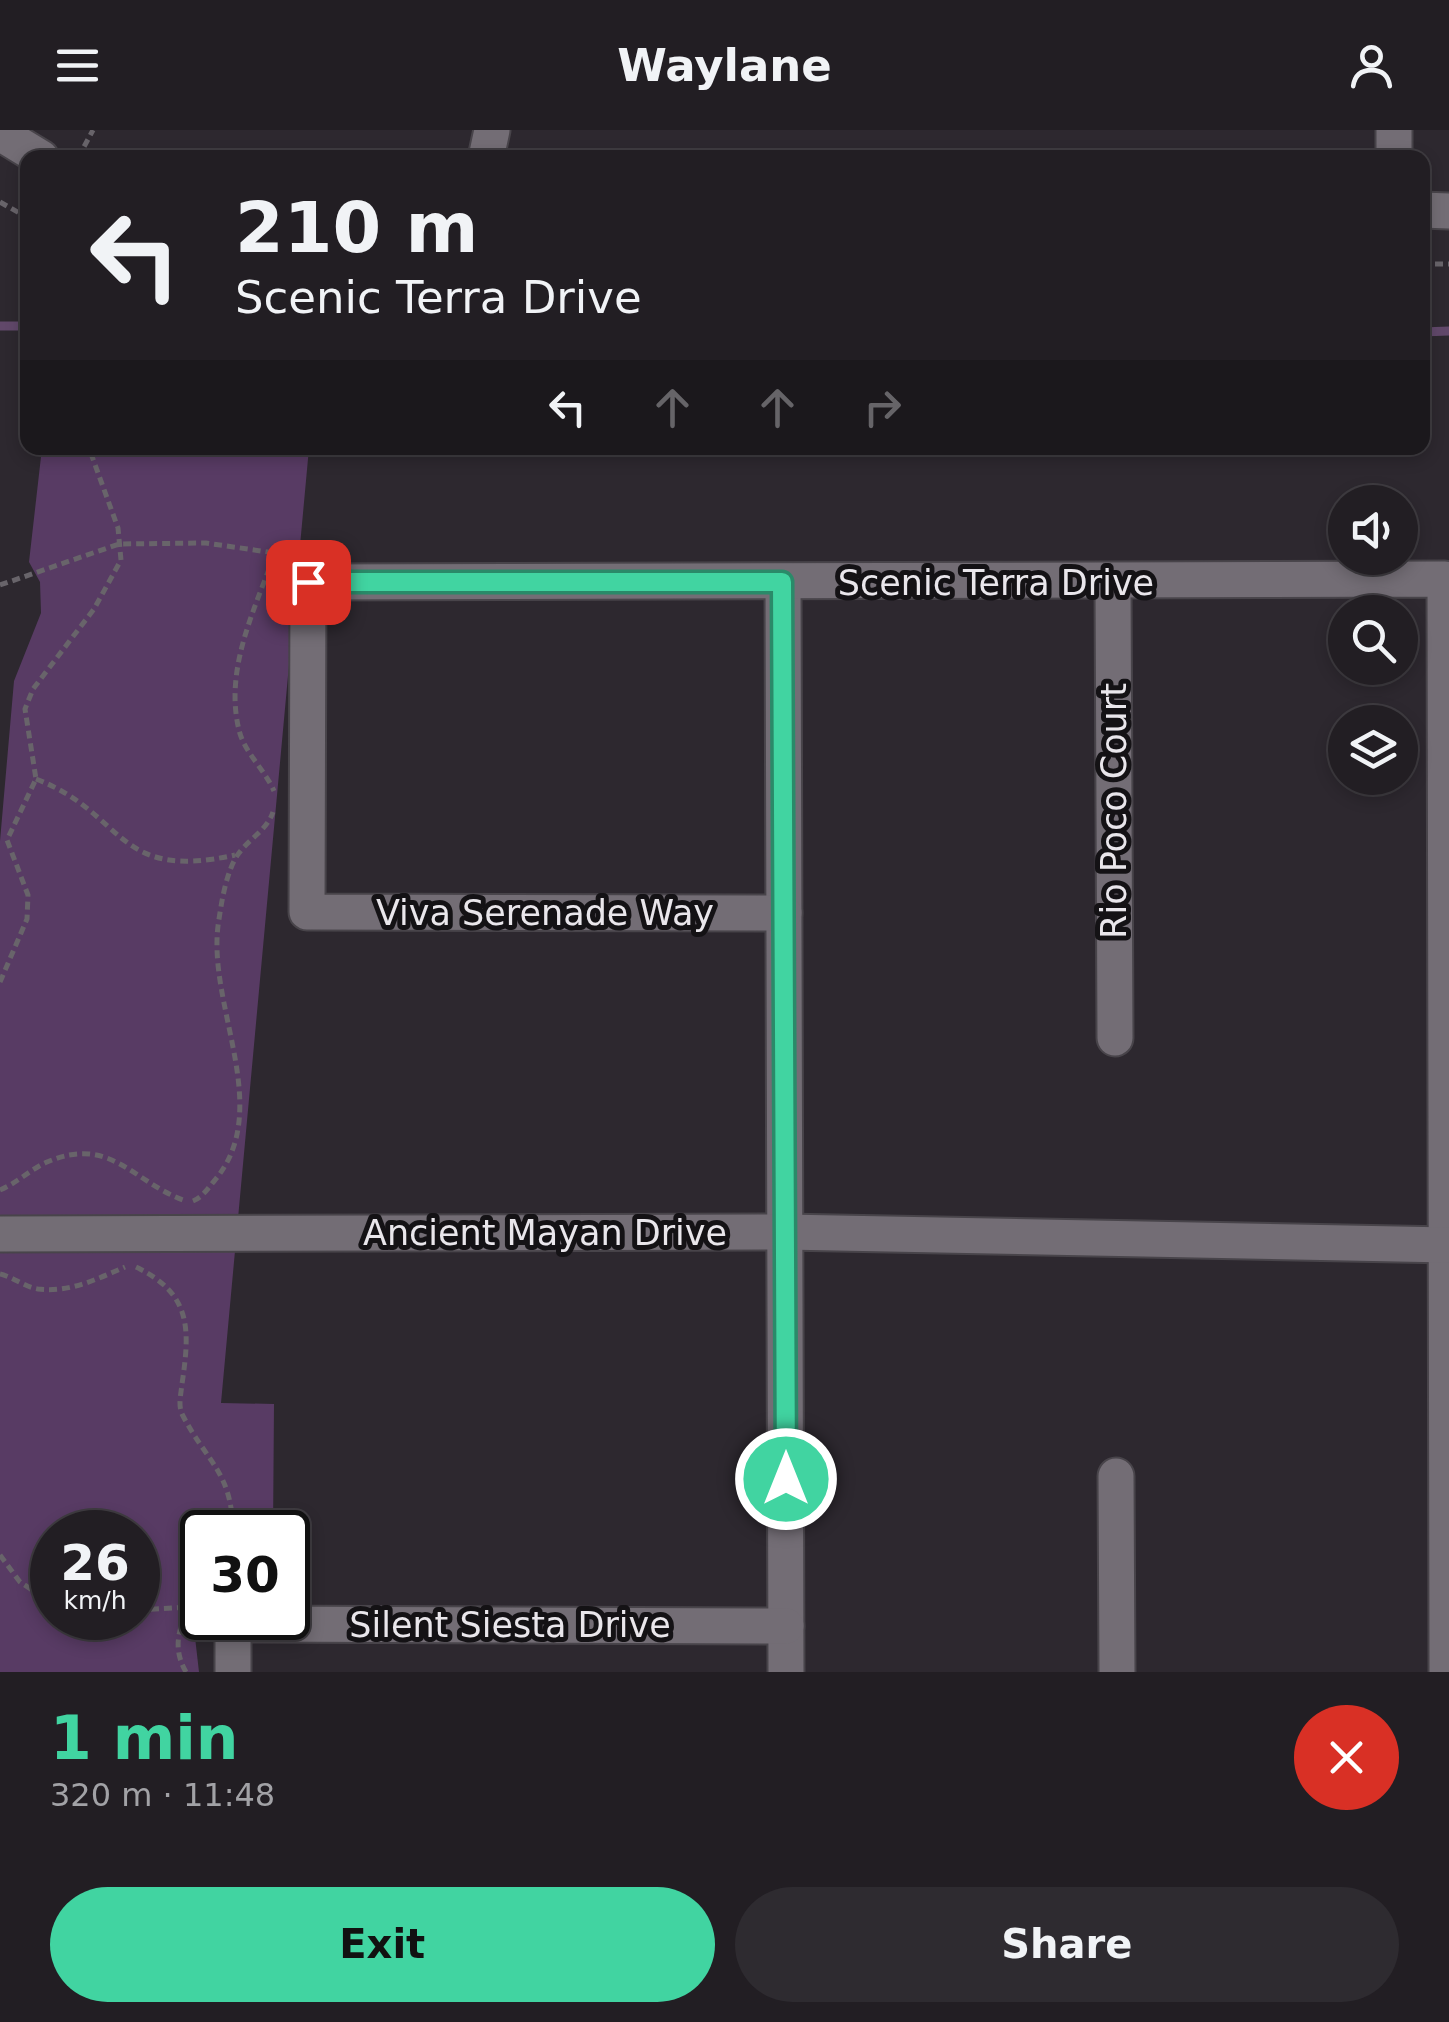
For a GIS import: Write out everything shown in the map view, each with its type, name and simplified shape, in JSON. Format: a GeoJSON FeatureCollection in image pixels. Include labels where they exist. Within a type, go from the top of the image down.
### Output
{"type":"FeatureCollection","features":[{"type":"Feature","properties":{"kind":"street"},"geometry":{"type":"LineString","coordinates":[[0,133],[29,150]]}},
{"type":"Feature","properties":{"kind":"street","name":"Scenic Terra Drive"},"geometry":{"type":"LineString","coordinates":[[307,912],[308,582],[1113,583],[1445,579],[1447,844]]}},
{"type":"Feature","properties":{"kind":"street"},"geometry":{"type":"LineString","coordinates":[[782,582],[786,1672]]}},
{"type":"Feature","properties":{"kind":"street","name":"Rio Poco Court"},"geometry":{"type":"LineString","coordinates":[[1113,583],[1114,1038]]}},
{"type":"Feature","properties":{"kind":"street"},"geometry":{"type":"LineString","coordinates":[[1447,844],[1448,1672]]}},
{"type":"Feature","properties":{"kind":"street","name":"Viva Serenade Way"},"geometry":{"type":"LineString","coordinates":[[307,912],[784,913]]}},
{"type":"Feature","properties":{"kind":"street","name":"Ancient Mayan Drive"},"geometry":{"type":"LineString","coordinates":[[0,1234],[786,1232],[1447,1245]]}},
{"type":"Feature","properties":{"kind":"street"},"geometry":{"type":"LineString","coordinates":[[1116,1476],[1116,1672]]}},
{"type":"Feature","properties":{"kind":"street","name":"Silent Siesta Drive"},"geometry":{"type":"LineString","coordinates":[[310,1619],[786,1626]]}},
{"type":"Feature","properties":{"kind":"street"},"geometry":{"type":"LineString","coordinates":[[224,1640],[233,1672]]}},
{"type":"Feature","properties":{"kind":"path"},"geometry":{"type":"LineString","coordinates":[[0,982],[27,919],[28,895],[7,840],[36,779],[26,709],[121,560],[118,528],[91,455]]}},
{"type":"Feature","properties":{"kind":"path"},"geometry":{"type":"LineString","coordinates":[[0,585],[119,544],[173,541],[274,553],[244,636],[236,702],[239,733],[268,776],[274,806],[272,818],[237,854],[218,927],[216,968],[237,1074],[236,1144],[222,1171],[200,1198],[189,1202],[109,1156],[68,1156],[43,1163],[0,1190]]}},
{"type":"Feature","properties":{"kind":"path"},"geometry":{"type":"LineString","coordinates":[[36,779],[80,804],[138,852],[186,864],[237,854]]}},
{"type":"Feature","properties":{"kind":"path"},"geometry":{"type":"LineString","coordinates":[[0,1274],[34,1288],[54,1289],[138,1267],[172,1293],[184,1314],[188,1338],[181,1412],[228,1486],[231,1510]]}},
{"type":"Feature","properties":{"kind":"path"},"geometry":{"type":"LineString","coordinates":[[0,1555],[30,1589]]}},
{"type":"Feature","properties":{"kind":"path"},"geometry":{"type":"LineString","coordinates":[[180,1632],[176,1642],[186,1672]]}},
{"type":"Feature","properties":{"kind":"shaded area"},"geometry":{"type":"Polygon","coordinates":[[[41,455],[308,455],[221,1403],[274,1404],[273,1510],[180,1510],[180,1640],[195,1640],[199,1672],[0,1672],[0,841],[14,681],[41,613],[40,582],[29,562],[41,455]]]}},
{"type":"Feature","properties":{"kind":"waterway"},"geometry":{"type":"LineString","coordinates":[[0,326],[20,326]]}},
{"type":"Feature","properties":{"kind":"waterway"},"geometry":{"type":"LineString","coordinates":[[1430,332],[1449,331]]}},
{"type":"Feature","properties":{"kind":"route"},"geometry":{"type":"LineString","coordinates":[[308,582],[782,582],[786,1479]]}}]}
